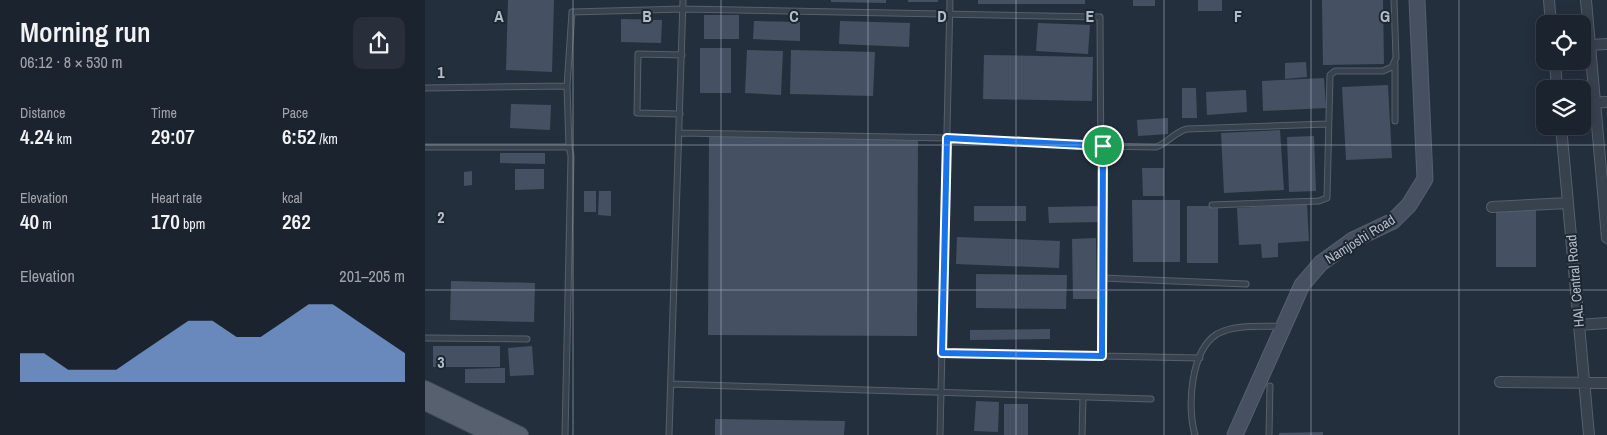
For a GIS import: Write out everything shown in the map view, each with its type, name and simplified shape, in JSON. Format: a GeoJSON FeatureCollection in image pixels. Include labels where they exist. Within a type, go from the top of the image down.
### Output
{"type":"FeatureCollection","features":[{"type":"Feature","properties":{"kind":"main road","name":"Namjoshi Road"},"geometry":{"type":"LineString","coordinates":[[1235,435],[1302,285],[1321,263],[1353,240],[1393,221],[1409,205],[1425,179],[1417,0]]}},
{"type":"Feature","properties":{"kind":"main road"},"geometry":{"type":"LineString","coordinates":[[425,389],[520,435]]}},
{"type":"Feature","properties":{"kind":"main road"},"geometry":{"type":"LineString","coordinates":[[425,402],[493,435]]}},
{"type":"Feature","properties":{"kind":"street"},"geometry":{"type":"LineString","coordinates":[[1549,0],[1550,15]]}},
{"type":"Feature","properties":{"kind":"street"},"geometry":{"type":"LineString","coordinates":[[1585,0],[1587,15]]}},
{"type":"Feature","properties":{"kind":"street"},"geometry":{"type":"LineString","coordinates":[[1591,45],[1607,44]]}},
{"type":"Feature","properties":{"kind":"street"},"geometry":{"type":"LineString","coordinates":[[1591,57],[1595,103],[1603,154],[1607,238]]}},
{"type":"Feature","properties":{"kind":"street"},"geometry":{"type":"LineString","coordinates":[[1591,103],[1607,102]]}},
{"type":"Feature","properties":{"kind":"street","name":"HAL Central Road"},"geometry":{"type":"LineString","coordinates":[[1562,135],[1589,435]]}},
{"type":"Feature","properties":{"kind":"street"},"geometry":{"type":"LineString","coordinates":[[1492,207],[1568,203]]}},
{"type":"Feature","properties":{"kind":"street"},"geometry":{"type":"LineString","coordinates":[[1579,325],[1607,323]]}},
{"type":"Feature","properties":{"kind":"street"},"geometry":{"type":"LineString","coordinates":[[1500,382],[1607,383]]}},
{"type":"Feature","properties":{"kind":"lane"},"geometry":{"type":"LineString","coordinates":[[669,435],[683,0]]}},
{"type":"Feature","properties":{"kind":"lane"},"geometry":{"type":"LineString","coordinates":[[940,435],[950,0]]}},
{"type":"Feature","properties":{"kind":"lane"},"geometry":{"type":"LineString","coordinates":[[1394,0],[1395,121]]}},
{"type":"Feature","properties":{"kind":"lane"},"geometry":{"type":"LineString","coordinates":[[565,435],[571,156],[567,86],[572,12],[683,9],[1100,18],[1103,146],[1102,356]]}},
{"type":"Feature","properties":{"kind":"lane"},"geometry":{"type":"LineString","coordinates":[[680,114],[637,113],[638,54],[682,55]]}},
{"type":"Feature","properties":{"kind":"lane"},"geometry":{"type":"LineString","coordinates":[[1212,205],[1325,200],[1328,196],[1328,124],[1331,73],[1335,71],[1388,70],[1395,63]]}},
{"type":"Feature","properties":{"kind":"lane"},"geometry":{"type":"LineString","coordinates":[[425,88],[567,86]]}},
{"type":"Feature","properties":{"kind":"lane"},"geometry":{"type":"LineString","coordinates":[[680,133],[947,138],[1155,147],[1163,144],[1179,131],[1187,129],[1328,124]]}},
{"type":"Feature","properties":{"kind":"lane"},"geometry":{"type":"LineString","coordinates":[[425,147],[569,147]]}},
{"type":"Feature","properties":{"kind":"lane"},"geometry":{"type":"LineString","coordinates":[[1102,278],[1246,284]]}},
{"type":"Feature","properties":{"kind":"lane"},"geometry":{"type":"LineString","coordinates":[[1195,435],[1191,409],[1192,390],[1199,358],[1209,340],[1218,333],[1235,328],[1285,326]]}},
{"type":"Feature","properties":{"kind":"lane"},"geometry":{"type":"LineString","coordinates":[[425,338],[527,338]]}},
{"type":"Feature","properties":{"kind":"lane"},"geometry":{"type":"LineString","coordinates":[[942,353],[1199,358]]}},
{"type":"Feature","properties":{"kind":"lane"},"geometry":{"type":"LineString","coordinates":[[671,384],[1151,399]]}},
{"type":"Feature","properties":{"kind":"lane"},"geometry":{"type":"LineString","coordinates":[[1269,435],[1270,386]]}},
{"type":"Feature","properties":{"kind":"lane"},"geometry":{"type":"LineString","coordinates":[[1082,435],[1083,397]]}},
{"type":"Feature","properties":{"kind":"building"},"geometry":{"type":"Polygon","coordinates":[[[508,0],[554,0],[552,72],[506,70],[508,0]]]}},
{"type":"Feature","properties":{"kind":"building"},"geometry":{"type":"Polygon","coordinates":[[[831,0],[886,0],[886,3],[831,2],[831,0]]]}},
{"type":"Feature","properties":{"kind":"building"},"geometry":{"type":"Polygon","coordinates":[[[908,0],[938,0],[938,2],[908,2],[908,0]]]}},
{"type":"Feature","properties":{"kind":"building"},"geometry":{"type":"Polygon","coordinates":[[[978,0],[1085,0],[1085,4],[978,4],[978,0]]]}},
{"type":"Feature","properties":{"kind":"building"},"geometry":{"type":"Polygon","coordinates":[[[1133,0],[1155,0],[1155,6],[1133,6],[1133,0]]]}},
{"type":"Feature","properties":{"kind":"building"},"geometry":{"type":"Polygon","coordinates":[[[1198,0],[1222,0],[1222,11],[1198,11],[1198,0]]]}},
{"type":"Feature","properties":{"kind":"building"},"geometry":{"type":"Polygon","coordinates":[[[1322,0],[1383,0],[1384,64],[1323,65],[1322,0]]]}},
{"type":"Feature","properties":{"kind":"building"},"geometry":{"type":"Polygon","coordinates":[[[704,15],[739,15],[739,39],[704,39],[704,15]]]}},
{"type":"Feature","properties":{"kind":"building"},"geometry":{"type":"Polygon","coordinates":[[[621,19],[662,20],[661,43],[621,42],[621,19]]]}},
{"type":"Feature","properties":{"kind":"building"},"geometry":{"type":"Polygon","coordinates":[[[754,21],[800,22],[800,41],[753,39],[754,21]]]}},
{"type":"Feature","properties":{"kind":"building"},"geometry":{"type":"Polygon","coordinates":[[[840,21],[910,23],[909,47],[839,44],[840,21]]]}},
{"type":"Feature","properties":{"kind":"building"},"geometry":{"type":"Polygon","coordinates":[[[1038,23],[1090,25],[1088,54],[1036,51],[1038,23]]]}},
{"type":"Feature","properties":{"kind":"building"},"geometry":{"type":"Polygon","coordinates":[[[700,48],[731,48],[731,93],[700,93],[700,48]]]}},
{"type":"Feature","properties":{"kind":"building"},"geometry":{"type":"Polygon","coordinates":[[[747,50],[783,51],[781,95],[745,93],[747,50]]]}},
{"type":"Feature","properties":{"kind":"building"},"geometry":{"type":"Polygon","coordinates":[[[791,50],[875,52],[873,96],[790,94],[791,50]]]}},
{"type":"Feature","properties":{"kind":"building"},"geometry":{"type":"Polygon","coordinates":[[[984,55],[1093,57],[1092,101],[983,99],[984,55]]]}},
{"type":"Feature","properties":{"kind":"building"},"geometry":{"type":"Polygon","coordinates":[[[1306,62],[1307,77],[1285,79],[1285,63],[1306,62]]]}},
{"type":"Feature","properties":{"kind":"building"},"geometry":{"type":"Polygon","coordinates":[[[1324,78],[1326,108],[1263,111],[1262,81],[1324,78]]]}},
{"type":"Feature","properties":{"kind":"building"},"geometry":{"type":"Polygon","coordinates":[[[1388,85],[1392,158],[1346,160],[1342,87],[1388,85]]]}},
{"type":"Feature","properties":{"kind":"building"},"geometry":{"type":"Polygon","coordinates":[[[1182,88],[1196,88],[1197,118],[1182,118],[1182,88]]]}},
{"type":"Feature","properties":{"kind":"building"},"geometry":{"type":"Polygon","coordinates":[[[1246,90],[1247,112],[1207,115],[1206,92],[1246,90]]]}},
{"type":"Feature","properties":{"kind":"building"},"geometry":{"type":"Polygon","coordinates":[[[511,104],[551,105],[550,130],[510,128],[511,104]]]}},
{"type":"Feature","properties":{"kind":"building"},"geometry":{"type":"Polygon","coordinates":[[[1168,118],[1168,134],[1138,136],[1137,120],[1168,118]]]}},
{"type":"Feature","properties":{"kind":"building"},"geometry":{"type":"Polygon","coordinates":[[[1280,130],[1284,190],[1224,193],[1221,133],[1280,130]]]}},
{"type":"Feature","properties":{"kind":"building"},"geometry":{"type":"Polygon","coordinates":[[[709,136],[918,138],[917,336],[708,335],[709,136]]]}},
{"type":"Feature","properties":{"kind":"building"},"geometry":{"type":"Polygon","coordinates":[[[1314,136],[1316,191],[1289,192],[1287,137],[1314,136]]]}},
{"type":"Feature","properties":{"kind":"building"},"geometry":{"type":"Polygon","coordinates":[[[500,153],[545,153],[545,164],[500,163],[500,153]]]}},
{"type":"Feature","properties":{"kind":"building"},"geometry":{"type":"Polygon","coordinates":[[[1142,168],[1164,168],[1164,196],[1143,196],[1142,168]]]}},
{"type":"Feature","properties":{"kind":"building"},"geometry":{"type":"Polygon","coordinates":[[[515,169],[544,169],[544,189],[515,190],[515,169]]]}},
{"type":"Feature","properties":{"kind":"building"},"geometry":{"type":"Polygon","coordinates":[[[472,171],[472,185],[464,186],[464,172],[472,171]]]}},
{"type":"Feature","properties":{"kind":"building"},"geometry":{"type":"Polygon","coordinates":[[[584,191],[596,191],[596,212],[584,212],[584,191]]]}},
{"type":"Feature","properties":{"kind":"building"},"geometry":{"type":"Polygon","coordinates":[[[599,191],[611,191],[611,216],[598,215],[599,191]]]}},
{"type":"Feature","properties":{"kind":"building"},"geometry":{"type":"Polygon","coordinates":[[[1132,200],[1180,200],[1180,262],[1133,262],[1132,200]]]}},
{"type":"Feature","properties":{"kind":"building"},"geometry":{"type":"Polygon","coordinates":[[[1307,204],[1309,241],[1278,243],[1278,257],[1262,258],[1261,244],[1239,245],[1237,208],[1307,204]]]}},
{"type":"Feature","properties":{"kind":"building"},"geometry":{"type":"Polygon","coordinates":[[[974,206],[1026,206],[1026,221],[974,221],[974,206]]]}},
{"type":"Feature","properties":{"kind":"building"},"geometry":{"type":"Polygon","coordinates":[[[1100,206],[1101,222],[1049,223],[1048,207],[1100,206]]]}},
{"type":"Feature","properties":{"kind":"building"},"geometry":{"type":"Polygon","coordinates":[[[1187,206],[1218,206],[1218,263],[1187,263],[1187,206]]]}},
{"type":"Feature","properties":{"kind":"building"},"geometry":{"type":"Polygon","coordinates":[[[1536,210],[1536,267],[1496,267],[1496,211],[1536,210]]]}},
{"type":"Feature","properties":{"kind":"building"},"geometry":{"type":"Polygon","coordinates":[[[957,237],[1060,241],[1059,268],[956,264],[957,237]]]}},
{"type":"Feature","properties":{"kind":"building"},"geometry":{"type":"Polygon","coordinates":[[[1096,238],[1097,299],[1073,299],[1072,239],[1096,238]]]}},
{"type":"Feature","properties":{"kind":"building"},"geometry":{"type":"Polygon","coordinates":[[[976,274],[1067,275],[1066,309],[976,308],[976,274]]]}},
{"type":"Feature","properties":{"kind":"building"},"geometry":{"type":"Polygon","coordinates":[[[451,281],[535,283],[534,322],[450,320],[451,281]]]}},
{"type":"Feature","properties":{"kind":"building"},"geometry":{"type":"Polygon","coordinates":[[[1050,329],[1050,339],[970,340],[970,330],[1050,329]]]}},
{"type":"Feature","properties":{"kind":"building"},"geometry":{"type":"Polygon","coordinates":[[[433,346],[500,346],[500,367],[433,367],[433,346]]]}},
{"type":"Feature","properties":{"kind":"building"},"geometry":{"type":"Polygon","coordinates":[[[532,346],[534,375],[510,376],[508,348],[532,346]]]}},
{"type":"Feature","properties":{"kind":"building"},"geometry":{"type":"Polygon","coordinates":[[[505,368],[505,383],[465,383],[465,369],[505,368]]]}},
{"type":"Feature","properties":{"kind":"building"},"geometry":{"type":"Polygon","coordinates":[[[976,401],[999,402],[998,432],[974,431],[976,401]]]}},
{"type":"Feature","properties":{"kind":"building"},"geometry":{"type":"Polygon","coordinates":[[[1004,404],[1028,404],[1028,435],[1004,435],[1004,404]]]}},
{"type":"Feature","properties":{"kind":"building"},"geometry":{"type":"Polygon","coordinates":[[[715,419],[845,421],[844,435],[715,435],[715,419]]]}},
{"type":"Feature","properties":{"kind":"building"},"geometry":{"type":"Polygon","coordinates":[[[1323,432],[1323,435],[1279,435],[1279,433],[1323,432]]]}},
{"type":"Feature","properties":{"kind":"route"},"geometry":{"type":"LineString","coordinates":[[947,138],[1103,146],[1102,356],[942,353],[947,138]]}}]}
